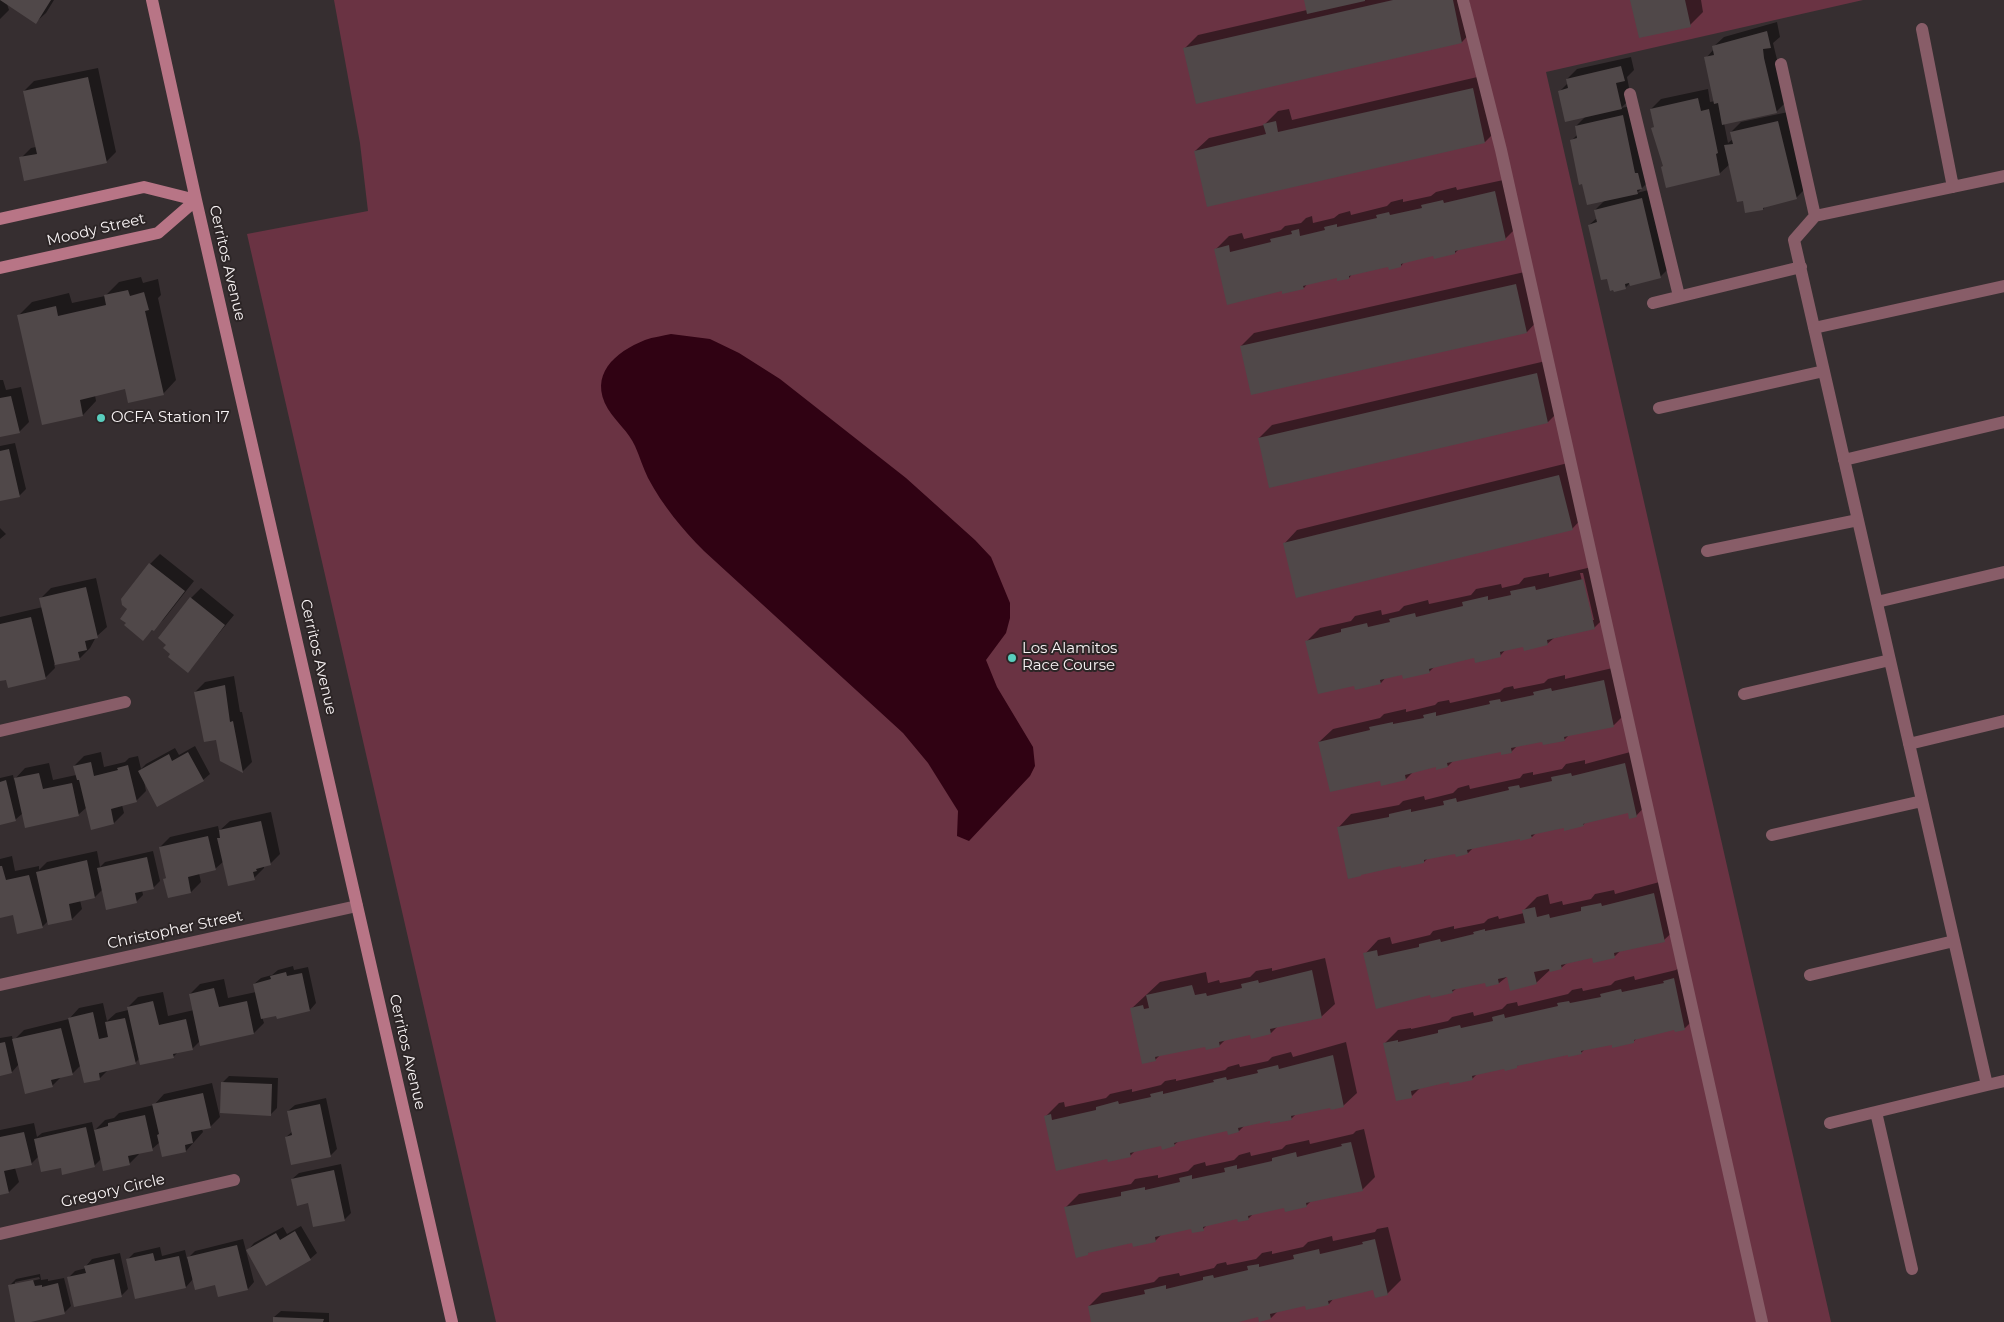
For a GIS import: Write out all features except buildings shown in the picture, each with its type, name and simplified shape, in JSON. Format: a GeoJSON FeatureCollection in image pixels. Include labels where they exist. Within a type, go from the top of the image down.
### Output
{"type":"FeatureCollection","features":[{"type":"Feature","properties":{"kind":"main road","name":"Cerritos Avenue"},"geometry":{"type":"LineString","coordinates":[[152,0],[452,1322]]}},
{"type":"Feature","properties":{"kind":"main road","name":"Moody Street"},"geometry":{"type":"LineString","coordinates":[[0,219],[144,187],[196,200]]}},
{"type":"Feature","properties":{"kind":"main road","name":"Moody Street"},"geometry":{"type":"LineString","coordinates":[[0,268],[158,233],[196,200]]}},
{"type":"Feature","properties":{"kind":"street"},"geometry":{"type":"LineString","coordinates":[[1463,0],[1501,150],[1762,1322]]}},
{"type":"Feature","properties":{"kind":"street"},"geometry":{"type":"LineString","coordinates":[[1922,29],[1953,187]]}},
{"type":"Feature","properties":{"kind":"street"},"geometry":{"type":"LineString","coordinates":[[1782,64],[1815,216]]}},
{"type":"Feature","properties":{"kind":"street"},"geometry":{"type":"LineString","coordinates":[[1630,94],[1679,296]]}},
{"type":"Feature","properties":{"kind":"street"},"geometry":{"type":"LineString","coordinates":[[1987,1085],[1794,240],[1815,216],[2004,176]]}},
{"type":"Feature","properties":{"kind":"street"},"geometry":{"type":"LineString","coordinates":[[1652,303],[1801,267]]}},
{"type":"Feature","properties":{"kind":"street"},"geometry":{"type":"LineString","coordinates":[[1814,328],[2004,286]]}},
{"type":"Feature","properties":{"kind":"street"},"geometry":{"type":"LineString","coordinates":[[1659,408],[1824,371]]}},
{"type":"Feature","properties":{"kind":"street"},"geometry":{"type":"LineString","coordinates":[[1844,460],[2004,422]]}},
{"type":"Feature","properties":{"kind":"street"},"geometry":{"type":"LineString","coordinates":[[1707,551],[1858,520]]}},
{"type":"Feature","properties":{"kind":"street"},"geometry":{"type":"LineString","coordinates":[[1877,602],[2004,572]]}},
{"type":"Feature","properties":{"kind":"street"},"geometry":{"type":"LineString","coordinates":[[1744,694],[1890,660]]}},
{"type":"Feature","properties":{"kind":"street"},"geometry":{"type":"LineString","coordinates":[[0,731],[125,702]]}},
{"type":"Feature","properties":{"kind":"street"},"geometry":{"type":"LineString","coordinates":[[1909,744],[2004,721]]}},
{"type":"Feature","properties":{"kind":"street"},"geometry":{"type":"LineString","coordinates":[[1772,835],[1922,801]]}},
{"type":"Feature","properties":{"kind":"street","name":"Christopher Street"},"geometry":{"type":"LineString","coordinates":[[0,985],[358,906]]}},
{"type":"Feature","properties":{"kind":"street"},"geometry":{"type":"LineString","coordinates":[[1810,974],[1954,941]]}},
{"type":"Feature","properties":{"kind":"street"},"geometry":{"type":"LineString","coordinates":[[1830,1123],[2004,1082]]}},
{"type":"Feature","properties":{"kind":"street"},"geometry":{"type":"LineString","coordinates":[[1876,1112],[1912,1269]]}},
{"type":"Feature","properties":{"kind":"street","name":"Gregory Circle"},"geometry":{"type":"LineString","coordinates":[[0,1234],[234,1180]]}},
{"type":"Feature","properties":{"kind":"shaded area","name":"Los Alamitos Race Course"},"geometry":{"type":"Polygon","coordinates":[[[334,0],[1863,0],[1546,72],[1831,1322],[496,1322],[247,234],[368,211],[360,143],[334,0]]]}},
{"type":"Feature","properties":{"kind":"shaded area"},"geometry":{"type":"Polygon","coordinates":[[[671,334],[710,339],[739,353],[780,379],[906,478],[975,540],[991,557],[1010,603],[1010,618],[1006,633],[986,660],[997,687],[1033,747],[1035,766],[1030,776],[969,841],[957,836],[958,811],[928,763],[903,733],[704,551],[673,517],[654,488],[632,441],[608,409],[601,386],[603,375],[608,366],[624,351],[645,340],[671,334]]]}},
{"type":"Feature","properties":{"kind":"place","name":"OCFA Station 17"},"geometry":{"type":"Point","coordinates":[101,418]}},
{"type":"Feature","properties":{"kind":"place","name":"Los Alamitos Race Course"},"geometry":{"type":"Point","coordinates":[1012,658]}}]}
